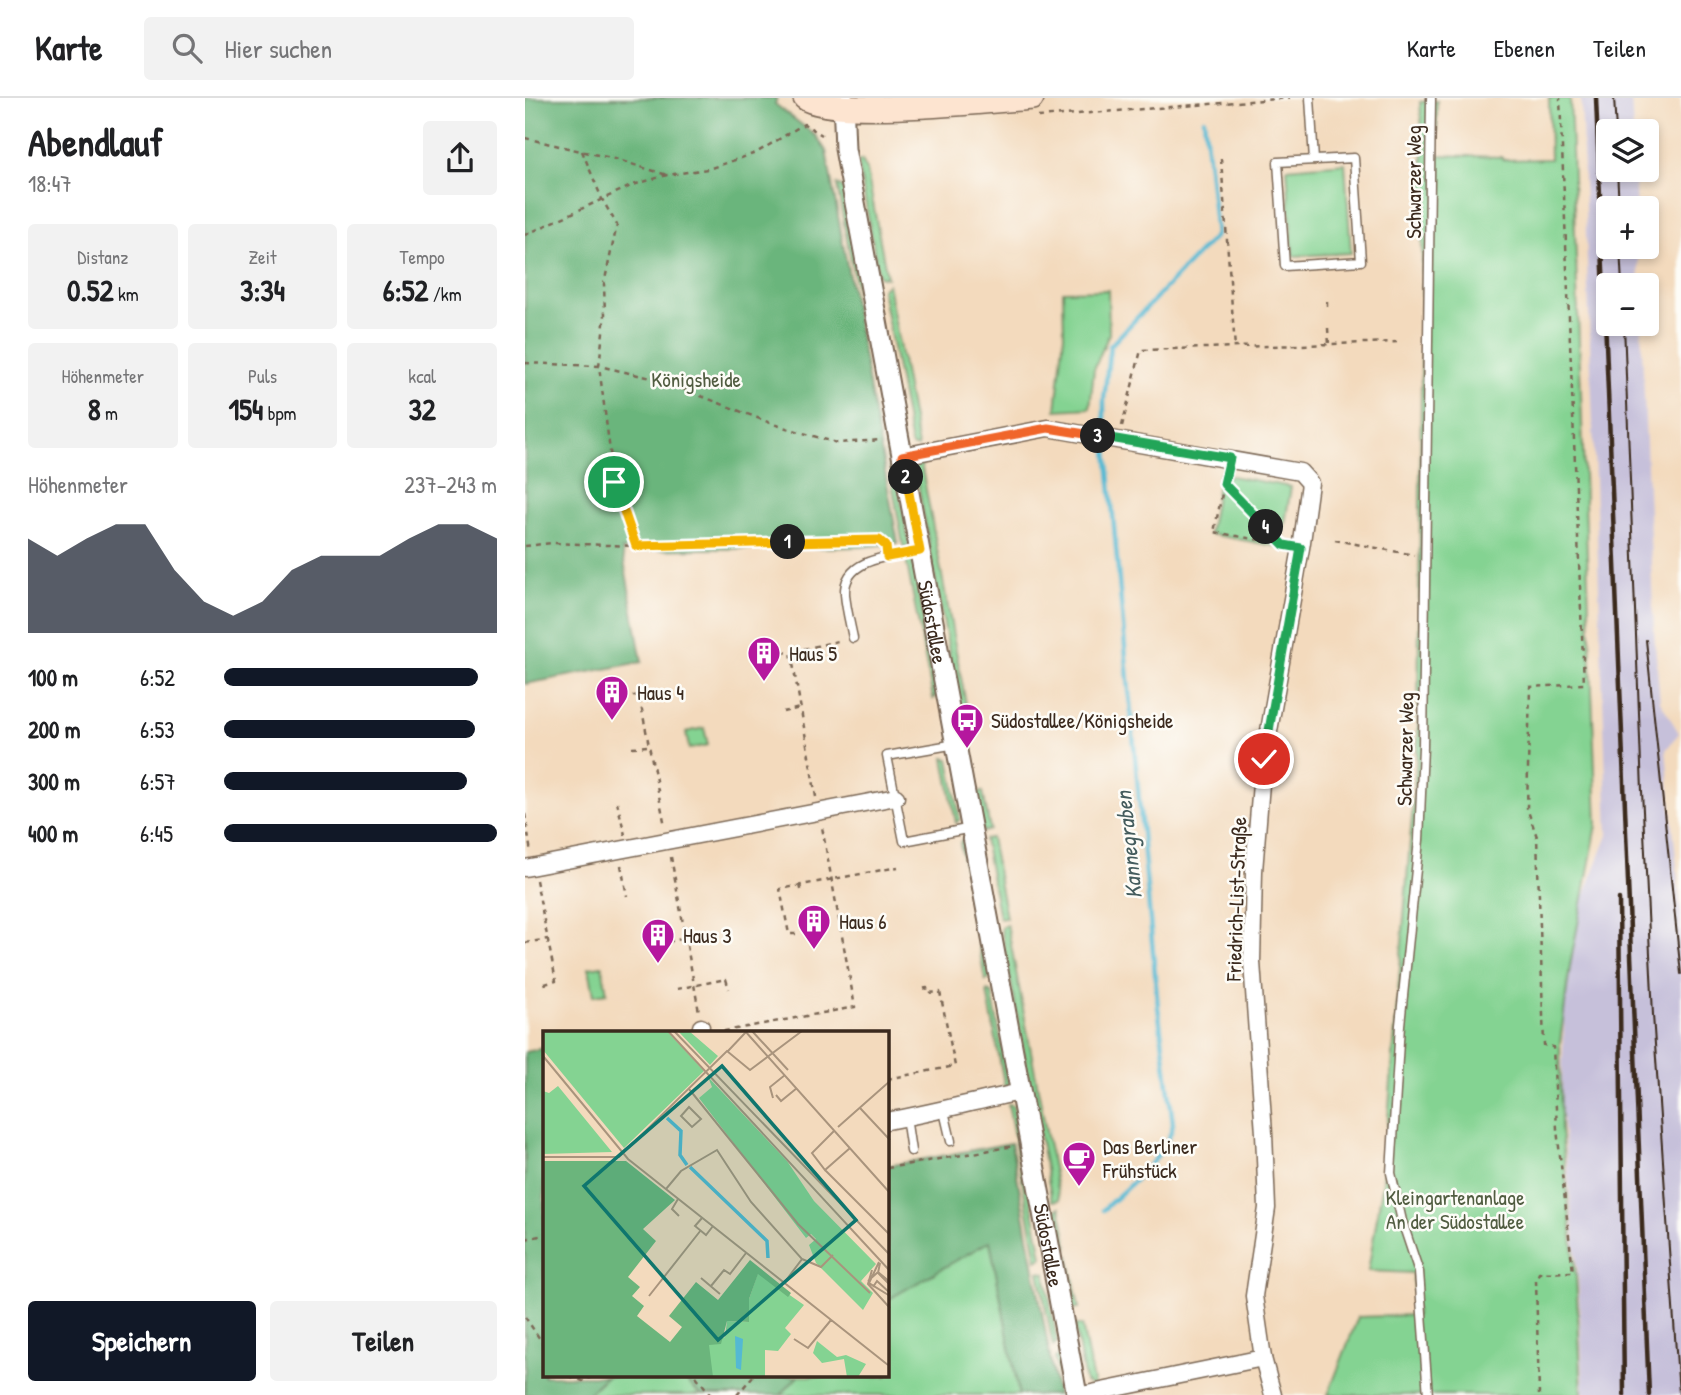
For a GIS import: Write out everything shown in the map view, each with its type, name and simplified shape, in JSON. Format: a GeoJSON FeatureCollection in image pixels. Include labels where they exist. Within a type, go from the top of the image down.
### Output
{"type":"FeatureCollection","features":[{"type":"Feature","properties":{"kind":"main road"},"geometry":{"type":"LineString","coordinates":[[805,98],[810,102],[843,102],[891,108],[1031,108]]}},
{"type":"Feature","properties":{"kind":"street","name":"Südostallee"},"geometry":{"type":"LineString","coordinates":[[843,102],[845,149],[1080,1395]]}},
{"type":"Feature","properties":{"kind":"street","name":"Friedrich-List-Straße"},"geometry":{"type":"LineString","coordinates":[[902,456],[1048,428],[1230,458],[1300,472],[1307,479],[1310,489],[1301,548],[1262,771],[1254,871],[1252,962],[1267,1208],[1254,1296],[1263,1359],[1273,1395]]}},
{"type":"Feature","properties":{"kind":"street"},"geometry":{"type":"LineString","coordinates":[[529,867],[896,797]]}},
{"type":"Feature","properties":{"kind":"street"},"geometry":{"type":"LineString","coordinates":[[889,1121],[1021,1093]]}},
{"type":"Feature","properties":{"kind":"street"},"geometry":{"type":"LineString","coordinates":[[1080,1395],[1263,1359]]}},
{"type":"Feature","properties":{"kind":"lane"},"geometry":{"type":"LineString","coordinates":[[1310,98],[1314,160]]}},
{"type":"Feature","properties":{"kind":"lane","name":"Schwarzer Weg"},"geometry":{"type":"LineString","coordinates":[[1428,1395],[1419,1272],[1402,1221],[1391,1173],[1400,1025],[1419,840],[1423,747],[1431,98]]}},
{"type":"Feature","properties":{"kind":"lane"},"geometry":{"type":"LineString","coordinates":[[1354,158],[1361,261],[1285,266],[1278,162],[1314,160],[1354,158]]}},
{"type":"Feature","properties":{"kind":"lane"},"geometry":{"type":"LineString","coordinates":[[853,638],[845,590],[849,576],[855,568],[887,557],[920,551]]}},
{"type":"Feature","properties":{"kind":"lane"},"geometry":{"type":"LineString","coordinates":[[956,744],[887,756],[904,841],[972,828]]}},
{"type":"Feature","properties":{"kind":"lane"},"geometry":{"type":"LineString","coordinates":[[944,1111],[951,1140]]}},
{"type":"Feature","properties":{"kind":"lane"},"geometry":{"type":"LineString","coordinates":[[907,1117],[911,1151]]}},
{"type":"Feature","properties":{"kind":"path"},"geometry":{"type":"LineString","coordinates":[[1031,108],[1290,98]]}},
{"type":"Feature","properties":{"kind":"path"},"geometry":{"type":"LineString","coordinates":[[1539,1395],[1536,1280],[1539,1273],[1573,1272],[1557,1129],[1553,1046],[1544,1045],[1537,837],[1527,808],[1530,687],[1584,684],[1560,98]]}},
{"type":"Feature","properties":{"kind":"path"},"geometry":{"type":"LineString","coordinates":[[525,235],[633,186],[667,175],[708,169],[756,153],[804,124],[822,135]]}},
{"type":"Feature","properties":{"kind":"path"},"geometry":{"type":"LineString","coordinates":[[525,138],[638,165],[667,175]]}},
{"type":"Feature","properties":{"kind":"path"},"geometry":{"type":"LineString","coordinates":[[582,151],[602,199],[617,225],[604,284],[605,314],[599,366],[614,482],[636,546]]}},
{"type":"Feature","properties":{"kind":"path"},"geometry":{"type":"LineString","coordinates":[[1221,159],[1235,348]]}},
{"type":"Feature","properties":{"kind":"path"},"geometry":{"type":"LineString","coordinates":[[1327,299],[1327,306]]}},
{"type":"Feature","properties":{"kind":"path"},"geometry":{"type":"LineString","coordinates":[[1328,328],[1329,345]]}},
{"type":"Feature","properties":{"kind":"path"},"geometry":{"type":"LineString","coordinates":[[1119,440],[1141,350],[1397,342]]}},
{"type":"Feature","properties":{"kind":"path"},"geometry":{"type":"LineString","coordinates":[[525,363],[599,366],[660,380],[773,424],[837,443],[883,440]]}},
{"type":"Feature","properties":{"kind":"path"},"geometry":{"type":"LineString","coordinates":[[1230,458],[1214,532],[1301,548]]}},
{"type":"Feature","properties":{"kind":"path"},"geometry":{"type":"LineString","coordinates":[[1224,484],[1284,545]]}},
{"type":"Feature","properties":{"kind":"path"},"geometry":{"type":"LineString","coordinates":[[525,546],[552,543],[636,546],[879,540],[886,546],[887,557]]}},
{"type":"Feature","properties":{"kind":"path"},"geometry":{"type":"LineString","coordinates":[[1335,540],[1425,556]]}},
{"type":"Feature","properties":{"kind":"path"},"geometry":{"type":"LineString","coordinates":[[772,654],[853,638]]}},
{"type":"Feature","properties":{"kind":"path"},"geometry":{"type":"LineString","coordinates":[[705,1031],[855,1007],[791,652]]}},
{"type":"Feature","properties":{"kind":"path"},"geometry":{"type":"LineString","coordinates":[[783,712],[800,708]]}},
{"type":"Feature","properties":{"kind":"path"},"geometry":{"type":"LineString","coordinates":[[632,747],[650,746]]}},
{"type":"Feature","properties":{"kind":"path"},"geometry":{"type":"LineString","coordinates":[[617,803],[627,896]]}},
{"type":"Feature","properties":{"kind":"path"},"geometry":{"type":"LineString","coordinates":[[525,814],[529,867],[556,981],[541,985]]}},
{"type":"Feature","properties":{"kind":"path"},"geometry":{"type":"LineString","coordinates":[[796,934],[789,934],[781,889],[898,867]]}},
{"type":"Feature","properties":{"kind":"path"},"geometry":{"type":"LineString","coordinates":[[800,885],[802,893]]}},
{"type":"Feature","properties":{"kind":"path"},"geometry":{"type":"LineString","coordinates":[[668,942],[686,938]]}},
{"type":"Feature","properties":{"kind":"path"},"geometry":{"type":"LineString","coordinates":[[525,943],[548,939]]}},
{"type":"Feature","properties":{"kind":"path"},"geometry":{"type":"LineString","coordinates":[[677,989],[726,979],[729,989]]}},
{"type":"Feature","properties":{"kind":"path"},"geometry":{"type":"LineString","coordinates":[[889,1079],[955,1066],[940,992],[928,993],[927,988],[921,989]]}},
{"type":"Feature","properties":{"kind":"path"},"geometry":{"type":"LineString","coordinates":[[889,1168],[1014,1146]]}},
{"type":"Feature","properties":{"kind":"path"},"geometry":{"type":"LineString","coordinates":[[525,1239],[543,1235]]}},
{"type":"Feature","properties":{"kind":"path"},"geometry":{"type":"LineString","coordinates":[[525,1317],[543,1344]]}},
{"type":"Feature","properties":{"kind":"path"},"geometry":{"type":"LineString","coordinates":[[698,1378],[711,1395]]}},
{"type":"Feature","properties":{"kind":"path"},"geometry":{"type":"LineString","coordinates":[[737,1395],[751,1378]]}},
{"type":"Feature","properties":{"kind":"shaded area"},"geometry":{"type":"Polygon","coordinates":[[[1581,98],[1631,98],[1632,119],[1596,119],[1596,182],[1635,182],[1635,196],[1596,196],[1596,259],[1638,259],[1639,273],[1596,273],[1596,336],[1642,336],[1654,632],[1660,701],[1679,733],[1666,750],[1681,914],[1681,1395],[1584,1395],[1578,1276],[1561,1105],[1567,941],[1608,835],[1581,98]]]}},
{"type":"Feature","properties":{"kind":"green space","name":"Königsheide"},"geometry":{"type":"Polygon","coordinates":[[[525,98],[777,98],[775,104],[816,136],[826,151],[898,543],[860,547],[622,550],[642,662],[525,684],[525,98]]]}},
{"type":"Feature","properties":{"kind":"green space","name":"Kleingartenanlage An der Südostallee"},"geometry":{"type":"Polygon","coordinates":[[[1549,98],[1570,98],[1597,825],[1570,966],[1560,1043],[1561,1129],[1576,1276],[1582,1395],[1328,1395],[1358,1317],[1416,1315],[1412,1273],[1368,1271],[1383,1182],[1418,741],[1423,145],[1420,102],[1437,101],[1437,155],[1502,157],[1503,160],[1550,159],[1549,98]]]}},
{"type":"Feature","properties":{"kind":"green space"},"geometry":{"type":"Polygon","coordinates":[[[862,160],[867,171],[887,278],[879,276],[858,161],[862,160]]]}},
{"type":"Feature","properties":{"kind":"green space"},"geometry":{"type":"Polygon","coordinates":[[[1345,163],[1351,253],[1293,256],[1287,168],[1345,163]]]}},
{"type":"Feature","properties":{"kind":"green space"},"geometry":{"type":"Polygon","coordinates":[[[837,185],[843,188],[863,299],[859,304],[837,185]]]}},
{"type":"Feature","properties":{"kind":"green space"},"geometry":{"type":"Polygon","coordinates":[[[888,284],[918,447],[911,444],[882,289],[888,284]]]}},
{"type":"Feature","properties":{"kind":"green space"},"geometry":{"type":"Polygon","coordinates":[[[1108,290],[1109,334],[1094,369],[1090,408],[1056,410],[1064,335],[1063,291],[1108,290]]]}},
{"type":"Feature","properties":{"kind":"green space"},"geometry":{"type":"Polygon","coordinates":[[[890,442],[909,545],[904,550],[885,443],[890,442]]]}},
{"type":"Feature","properties":{"kind":"green space"},"geometry":{"type":"Polygon","coordinates":[[[920,458],[973,742],[966,743],[914,462],[920,458]]]}},
{"type":"Feature","properties":{"kind":"green space"},"geometry":{"type":"Polygon","coordinates":[[[1220,474],[1291,487],[1281,547],[1209,534],[1220,474]]]}},
{"type":"Feature","properties":{"kind":"green space"},"geometry":{"type":"Polygon","coordinates":[[[906,559],[912,560],[937,695],[933,699],[906,559]]]}},
{"type":"Feature","properties":{"kind":"green space"},"geometry":{"type":"Polygon","coordinates":[[[704,728],[708,745],[689,749],[686,732],[704,728]]]}},
{"type":"Feature","properties":{"kind":"green space"},"geometry":{"type":"Polygon","coordinates":[[[944,758],[949,759],[960,819],[956,823],[944,758]]]}},
{"type":"Feature","properties":{"kind":"green space"},"geometry":{"type":"Polygon","coordinates":[[[983,792],[990,830],[983,832],[976,793],[983,792]]]}},
{"type":"Feature","properties":{"kind":"green space"},"geometry":{"type":"Polygon","coordinates":[[[963,838],[990,979],[985,980],[960,843],[963,838]]]}},
{"type":"Feature","properties":{"kind":"green space"},"geometry":{"type":"Polygon","coordinates":[[[991,838],[1006,918],[999,917],[984,839],[991,838]]]}},
{"type":"Feature","properties":{"kind":"green space"},"geometry":{"type":"Polygon","coordinates":[[[1007,924],[1059,1200],[1052,1201],[1001,928],[1007,924]]]}},
{"type":"Feature","properties":{"kind":"green space"},"geometry":{"type":"Polygon","coordinates":[[[602,966],[607,993],[594,995],[589,968],[602,966]]]}},
{"type":"Feature","properties":{"kind":"green space"},"geometry":{"type":"Polygon","coordinates":[[[987,991],[992,993],[1009,1085],[1005,1089],[987,991]]]}},
{"type":"Feature","properties":{"kind":"green space"},"geometry":{"type":"Polygon","coordinates":[[[543,1048],[543,1378],[604,1378],[587,1395],[525,1395],[525,1052],[543,1048]]]}},
{"type":"Feature","properties":{"kind":"green space"},"geometry":{"type":"Polygon","coordinates":[[[1008,1104],[1013,1105],[1042,1257],[1037,1260],[1008,1104]]]}},
{"type":"Feature","properties":{"kind":"green space"},"geometry":{"type":"Polygon","coordinates":[[[1011,1143],[1057,1395],[1019,1395],[990,1241],[889,1299],[889,1166],[1011,1143]]]}},
{"type":"Feature","properties":{"kind":"green space"},"geometry":{"type":"Polygon","coordinates":[[[1060,1207],[1068,1248],[1060,1247],[1053,1211],[1060,1207]]]}},
{"type":"Feature","properties":{"kind":"green space"},"geometry":{"type":"Polygon","coordinates":[[[990,1241],[1019,1395],[781,1395],[796,1378],[889,1378],[889,1299],[990,1241]]]}},
{"type":"Feature","properties":{"kind":"green space"},"geometry":{"type":"Polygon","coordinates":[[[1069,1256],[1079,1308],[1072,1309],[1063,1262],[1069,1256]]]}},
{"type":"Feature","properties":{"kind":"green space"},"geometry":{"type":"Polygon","coordinates":[[[1039,1272],[1045,1273],[1057,1342],[1053,1346],[1039,1272]]]}},
{"type":"Feature","properties":{"kind":"green space"},"geometry":{"type":"Polygon","coordinates":[[[1075,1325],[1082,1325],[1094,1387],[1085,1382],[1075,1325]]]}},
{"type":"Feature","properties":{"kind":"green space"},"geometry":{"type":"Polygon","coordinates":[[[1060,1355],[1067,1395],[1062,1395],[1055,1358],[1060,1355]]]}},
{"type":"Feature","properties":{"kind":"green space"},"geometry":{"type":"Polygon","coordinates":[[[605,1378],[684,1378],[701,1395],[587,1395],[605,1378]]]}},
{"type":"Feature","properties":{"kind":"green space"},"geometry":{"type":"Polygon","coordinates":[[[684,1378],[796,1378],[781,1395],[701,1395],[684,1378]]]}},
{"type":"Feature","properties":{"kind":"waterway","name":"Kannegraben"},"geometry":{"type":"LineString","coordinates":[[1104,426],[1110,346],[1216,235],[1204,119]]}},
{"type":"Feature","properties":{"kind":"waterway","name":"Kannegraben"},"geometry":{"type":"LineString","coordinates":[[1103,1210],[1163,1148],[1173,1124],[1158,1007],[1107,450]]}},
{"type":"Feature","properties":{"kind":"tram line"},"geometry":{"type":"LineString","coordinates":[[1614,98],[1615,119]]}},
{"type":"Feature","properties":{"kind":"tram line"},"geometry":{"type":"LineString","coordinates":[[1618,182],[1618,196]]}},
{"type":"Feature","properties":{"kind":"tram line"},"geometry":{"type":"LineString","coordinates":[[1621,259],[1621,273]]}},
{"type":"Feature","properties":{"kind":"tram line"},"geometry":{"type":"LineString","coordinates":[[1624,336],[1653,1015],[1679,1395]]}},
{"type":"Feature","properties":{"kind":"tram line"},"geometry":{"type":"LineString","coordinates":[[1646,640],[1681,974]]}},
{"type":"Feature","properties":{"kind":"railway"},"geometry":{"type":"LineString","coordinates":[[1596,98],[1649,1395]]}},
{"type":"Feature","properties":{"kind":"railway"},"geometry":{"type":"LineString","coordinates":[[1619,899],[1624,1395]]}},
{"type":"Feature","properties":{"kind":"place","name":"Haus 5"},"geometry":{"type":"Point","coordinates":[764,683]}},
{"type":"Feature","properties":{"kind":"place","name":"Haus 4"},"geometry":{"type":"Point","coordinates":[612,722]}},
{"type":"Feature","properties":{"kind":"place","name":"Südostallee/Königsheide"},"geometry":{"type":"Point","coordinates":[967,750]}},
{"type":"Feature","properties":{"kind":"place","name":"Haus 6"},"geometry":{"type":"Point","coordinates":[814,951]}},
{"type":"Feature","properties":{"kind":"place","name":"Haus 3"},"geometry":{"type":"Point","coordinates":[658,965]}},
{"type":"Feature","properties":{"kind":"place","name":"Das Berliner Frühstück"},"geometry":{"type":"Point","coordinates":[1079,1188]}},
{"type":"Feature","properties":{"kind":"route"},"geometry":{"type":"LineString","coordinates":[[614,482],[636,546],[879,540],[886,546],[887,557],[920,551],[902,456],[1048,428],[1230,458],[1224,484],[1284,545],[1301,548],[1264,759]]}}]}
